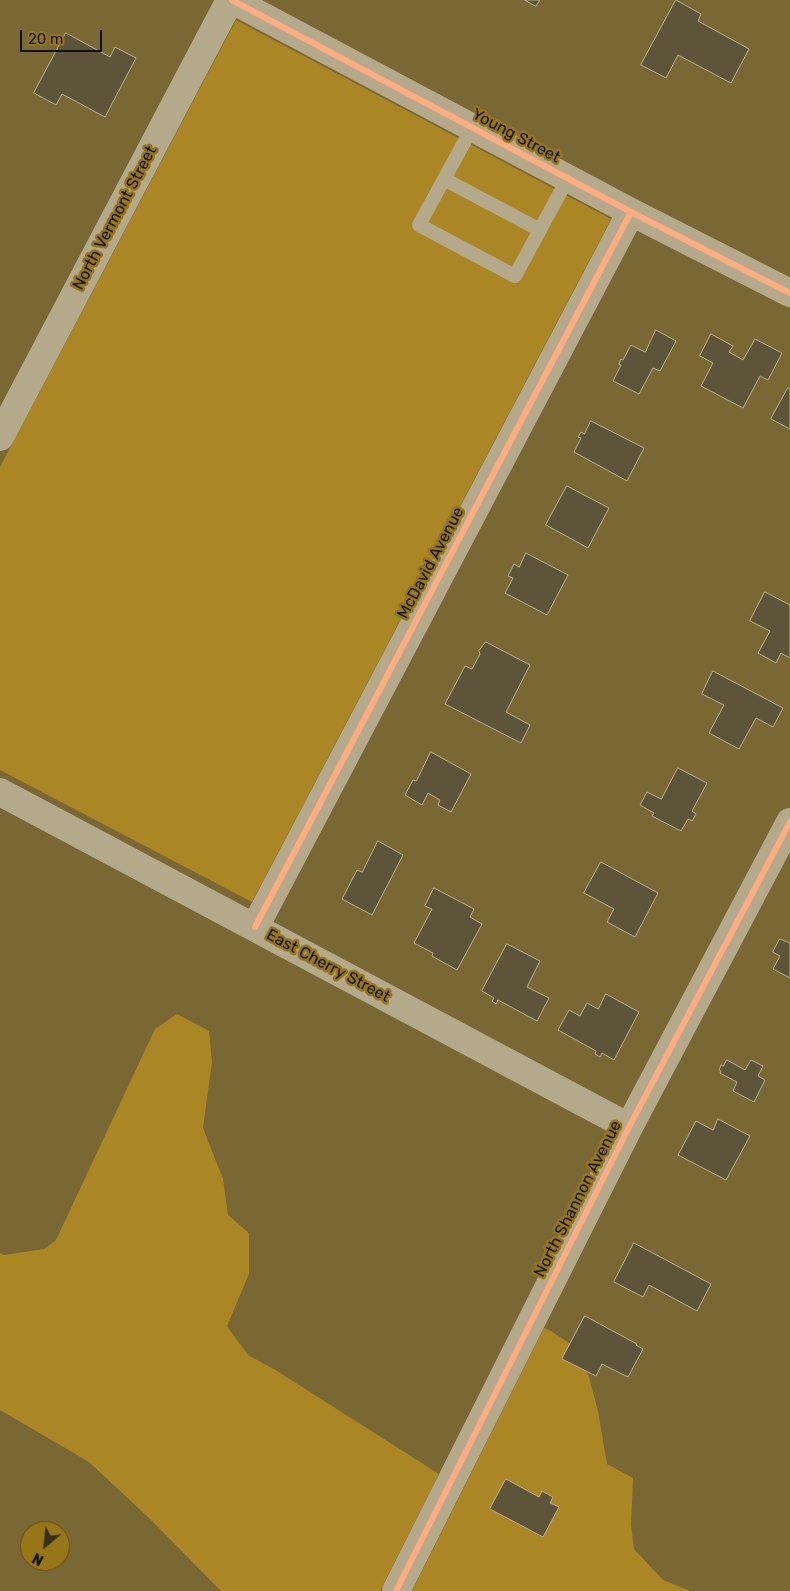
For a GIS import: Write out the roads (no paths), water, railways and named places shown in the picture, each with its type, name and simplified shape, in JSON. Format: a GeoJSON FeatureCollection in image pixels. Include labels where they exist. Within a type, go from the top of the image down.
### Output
{"type":"FeatureCollection","features":[{"type":"Feature","properties":{"kind":"street","name":"Young Street"},"geometry":{"type":"LineString","coordinates":[[231,0],[631,212],[790,293]]}},
{"type":"Feature","properties":{"kind":"street","name":"North Vermont Street"},"geometry":{"type":"LineString","coordinates":[[0,437],[231,0]]}},
{"type":"Feature","properties":{"kind":"street","name":"McDavid Avenue"},"geometry":{"type":"LineString","coordinates":[[255,927],[631,212]]}},
{"type":"Feature","properties":{"kind":"street","name":"East Cherry Street"},"geometry":{"type":"LineString","coordinates":[[0,792],[629,1127]]}},
{"type":"Feature","properties":{"kind":"street","name":"North Shannon Avenue"},"geometry":{"type":"LineString","coordinates":[[396,1591],[629,1127],[790,822]]}},
{"type":"Feature","properties":{"kind":"lane"},"geometry":{"type":"LineString","coordinates":[[472,128],[419,225],[515,276],[568,178]]}},
{"type":"Feature","properties":{"kind":"lane"},"geometry":{"type":"LineString","coordinates":[[444,179],[540,230]]}}]}
